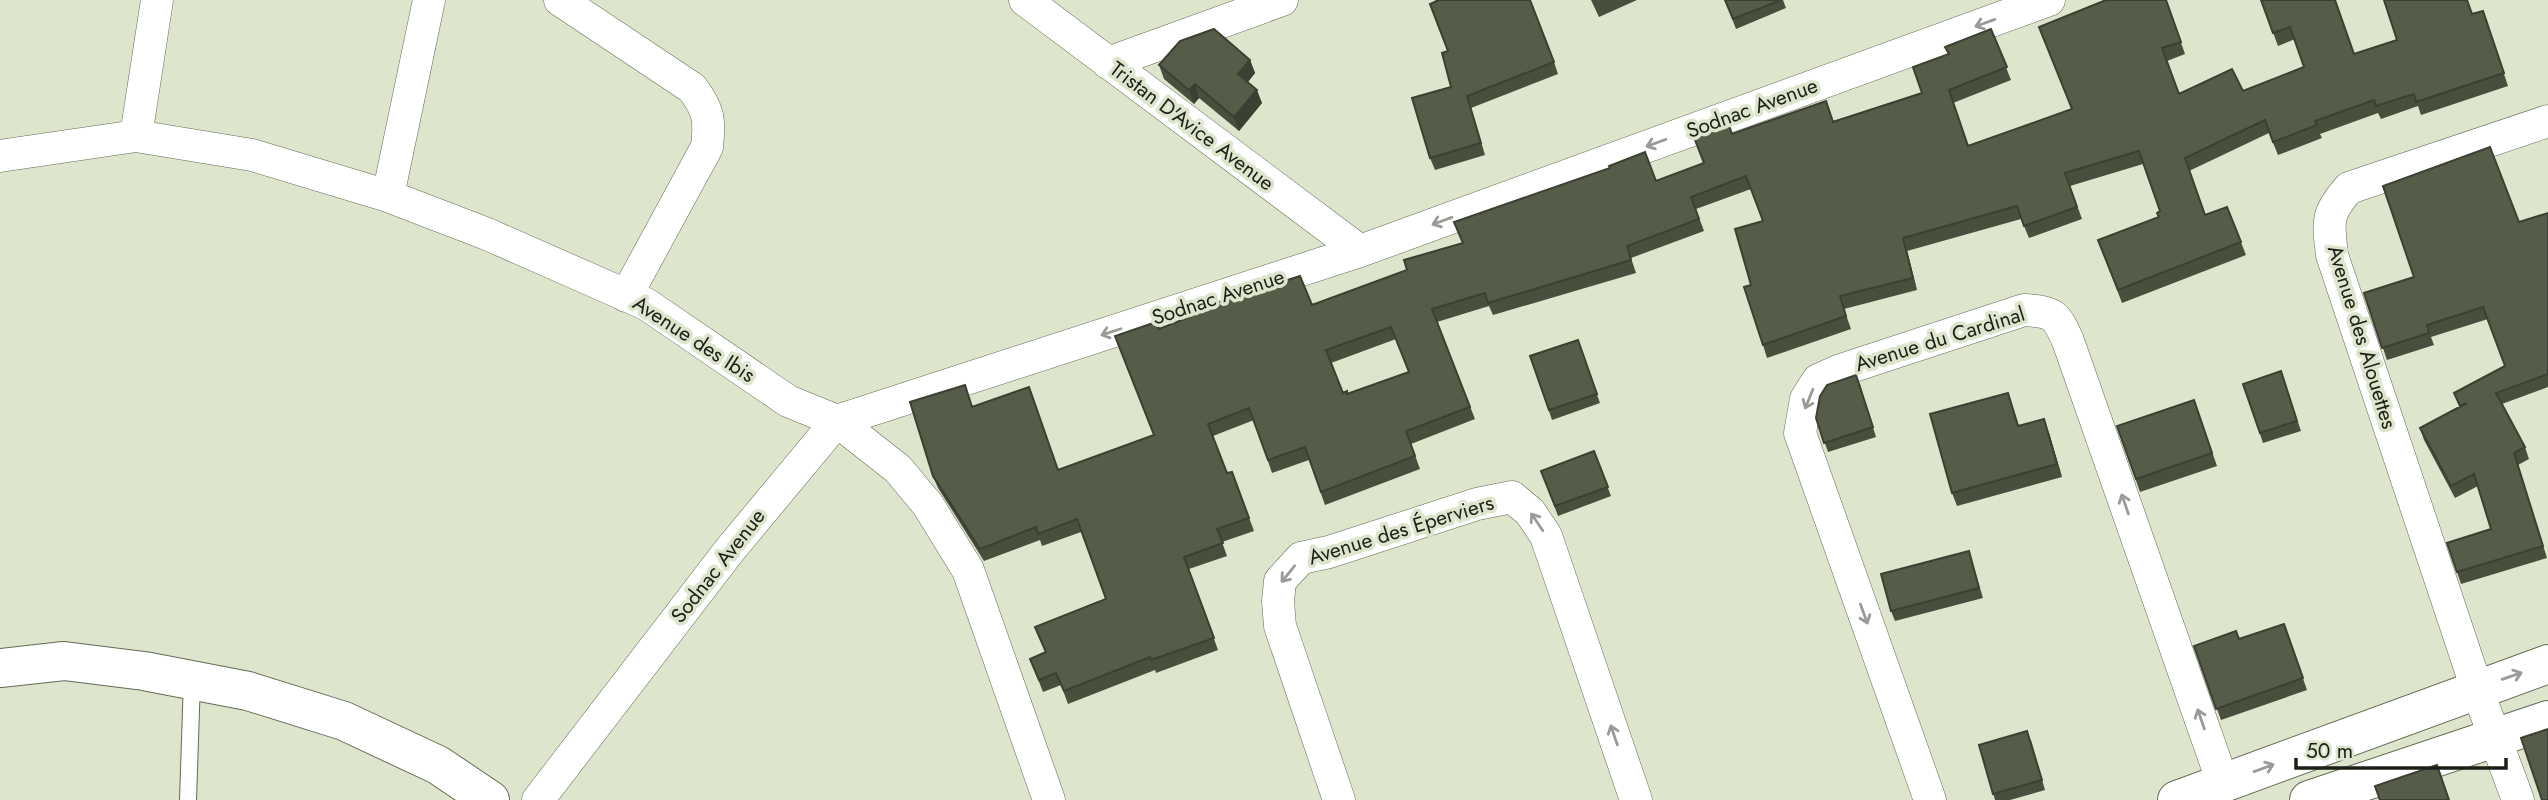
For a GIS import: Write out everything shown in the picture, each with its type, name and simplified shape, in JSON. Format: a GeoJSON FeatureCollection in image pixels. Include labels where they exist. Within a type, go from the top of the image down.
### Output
{"type":"FeatureCollection","features":[{"type":"Feature","properties":{"kind":"main road"},"geometry":{"type":"LineString","coordinates":[[0,668],[64,661],[144,671],[248,691],[344,721],[438,765],[490,800]]}},
{"type":"Feature","properties":{"kind":"main road"},"geometry":{"type":"LineString","coordinates":[[2177,800],[2548,664]]}},
{"type":"Feature","properties":{"kind":"main road"},"geometry":{"type":"LineString","coordinates":[[2309,800],[2548,720]]}},
{"type":"Feature","properties":{"kind":"street"},"geometry":{"type":"LineString","coordinates":[[136,136],[157,0]]}},
{"type":"Feature","properties":{"kind":"street"},"geometry":{"type":"LineString","coordinates":[[388,195],[429,0]]}},
{"type":"Feature","properties":{"kind":"street"},"geometry":{"type":"LineString","coordinates":[[560,0],[692,88],[703,102],[710,122],[707,147],[626,296]]}},
{"type":"Feature","properties":{"kind":"street","name":"Tristan D'Avice Avenue"},"geometry":{"type":"LineString","coordinates":[[1025,0],[1360,251]]}},
{"type":"Feature","properties":{"kind":"street"},"geometry":{"type":"LineString","coordinates":[[1108,63],[1282,0]]}},
{"type":"Feature","properties":{"kind":"street","name":"Sodnac Avenue"},"geometry":{"type":"LineString","coordinates":[[538,800],[729,551],[838,421],[1360,251],[2049,0]]}},
{"type":"Feature","properties":{"kind":"street","name":"Avenue des Alouettes"},"geometry":{"type":"LineString","coordinates":[[2518,800],[2477,689],[2332,255],[2329,232],[2332,207],[2349,188],[2548,121]]}},
{"type":"Feature","properties":{"kind":"street","name":"Avenue des Ibis"},"geometry":{"type":"LineString","coordinates":[[0,156],[136,136],[252,155],[388,195],[488,234],[646,304],[788,401],[838,421],[898,469],[928,505],[968,570],[1049,800]]}},
{"type":"Feature","properties":{"kind":"street","name":"Avenue du Cardinal"},"geometry":{"type":"LineString","coordinates":[[1930,800],[1800,433],[1806,399],[1818,380],[1838,371],[2024,310],[2042,311],[2059,319],[2223,783]]}},
{"type":"Feature","properties":{"kind":"street","name":"Avenue des Éperviers"},"geometry":{"type":"LineString","coordinates":[[1339,800],[1280,626],[1280,581],[1301,558],[1329,552],[1477,504],[1512,497],[1530,512],[1546,536],[1636,800]]}},
{"type":"Feature","properties":{"kind":"lane"},"geometry":{"type":"LineString","coordinates":[[188,800],[192,680]]}},
{"type":"Feature","properties":{"kind":"building"},"geometry":{"type":"Polygon","coordinates":[[[1436,0],[1530,0],[1554,62],[1467,96],[1481,143],[1430,158],[1412,98],[1451,87],[1442,53],[1448,51],[1430,4],[1436,0]]]}},
{"type":"Feature","properties":{"kind":"building"},"geometry":{"type":"Polygon","coordinates":[[[1725,0],[1781,0],[1733,19],[1725,0]]]}},
{"type":"Feature","properties":{"kind":"building"},"geometry":{"type":"Polygon","coordinates":[[[2106,0],[2166,0],[2181,42],[2162,48],[2179,94],[2232,69],[2243,91],[2304,67],[2290,27],[2273,33],[2261,0],[2335,0],[2354,54],[2397,40],[2384,0],[2467,0],[2472,14],[2483,11],[2504,73],[2416,102],[2414,94],[2376,106],[2374,100],[2315,121],[2317,125],[2273,142],[2265,120],[2185,158],[2205,215],[2227,207],[2241,242],[2118,290],[2098,240],[2159,217],[2157,213],[2160,211],[2139,151],[2065,173],[2077,207],[2024,226],[2017,206],[1903,238],[1913,278],[1840,296],[1846,316],[1763,345],[1744,287],[1751,285],[1735,229],[1763,221],[1746,176],[1691,197],[1699,219],[1627,246],[1631,260],[1488,303],[1485,293],[1432,309],[1470,407],[1406,431],[1415,456],[1321,492],[1305,447],[1268,460],[1249,408],[1208,424],[1227,473],[1232,472],[1249,518],[1217,529],[1223,543],[1184,557],[1214,638],[1151,660],[1150,657],[1064,691],[1056,673],[1039,680],[1030,659],[1046,652],[1035,627],[1106,599],[1077,519],[1038,534],[1036,527],[980,549],[933,476],[910,402],[965,385],[972,407],[1029,387],[1058,470],[1154,435],[1115,336],[1156,322],[1159,329],[1202,312],[1200,308],[1300,276],[1312,305],[1407,270],[1404,260],[1463,243],[1454,222],[1610,168],[1609,166],[1645,152],[1656,181],[1704,163],[1693,135],[1728,122],[1732,134],[1826,101],[1833,122],[1922,93],[1913,67],[1949,54],[1945,47],[1991,29],[2007,67],[1949,90],[1968,146],[2072,109],[2039,27],[2106,0]],[[1391,327],[1326,350],[1343,393],[1347,391],[1347,394],[1409,372],[1391,327]]]}},
{"type":"Feature","properties":{"kind":"building"},"geometry":{"type":"Polygon","coordinates":[[[1214,29],[1250,60],[1238,74],[1257,90],[1234,117],[1195,84],[1189,90],[1159,65],[1180,41],[1214,29]]]}},
{"type":"Feature","properties":{"kind":"building"},"geometry":{"type":"Polygon","coordinates":[[[2490,147],[2519,222],[2548,213],[2548,374],[2496,393],[2525,447],[2514,453],[2543,546],[2457,572],[2447,543],[2491,529],[2474,474],[2451,486],[2420,428],[2467,403],[2460,406],[2454,393],[2505,366],[2483,307],[2427,325],[2429,333],[2382,348],[2364,293],[2414,277],[2383,186],[2490,147]]]}},
{"type":"Feature","properties":{"kind":"building"},"geometry":{"type":"Polygon","coordinates":[[[1578,340],[1597,394],[1549,410],[1530,356],[1578,340]]]}},
{"type":"Feature","properties":{"kind":"building"},"geometry":{"type":"Polygon","coordinates":[[[2281,371],[2297,421],[2260,433],[2243,384],[2281,371]]]}},
{"type":"Feature","properties":{"kind":"building"},"geometry":{"type":"Polygon","coordinates":[[[1856,375],[1873,427],[1824,443],[1816,418],[1820,396],[1827,385],[1856,375]]]}},
{"type":"Feature","properties":{"kind":"building"},"geometry":{"type":"Polygon","coordinates":[[[2008,393],[2018,426],[2044,419],[2057,464],[1952,493],[1930,414],[2008,393]]]}},
{"type":"Feature","properties":{"kind":"building"},"geometry":{"type":"Polygon","coordinates":[[[2194,400],[2212,453],[2136,479],[2117,426],[2194,400]]]}},
{"type":"Feature","properties":{"kind":"building"},"geometry":{"type":"Polygon","coordinates":[[[1594,451],[1608,487],[1555,506],[1541,471],[1594,451]]]}},
{"type":"Feature","properties":{"kind":"building"},"geometry":{"type":"Polygon","coordinates":[[[1969,551],[1979,588],[1891,611],[1881,574],[1969,551]]]}},
{"type":"Feature","properties":{"kind":"building"},"geometry":{"type":"Polygon","coordinates":[[[2284,624],[2303,678],[2216,709],[2194,646],[2236,631],[2239,639],[2284,624]]]}},
{"type":"Feature","properties":{"kind":"building"},"geometry":{"type":"Polygon","coordinates":[[[2548,729],[2548,800],[2542,800],[2521,738],[2548,729]]]}},
{"type":"Feature","properties":{"kind":"building"},"geometry":{"type":"Polygon","coordinates":[[[2027,731],[2042,780],[1993,794],[1979,745],[2027,731]]]}},
{"type":"Feature","properties":{"kind":"building"},"geometry":{"type":"Polygon","coordinates":[[[2437,765],[2449,800],[2380,800],[2375,786],[2437,765]]]}}]}
